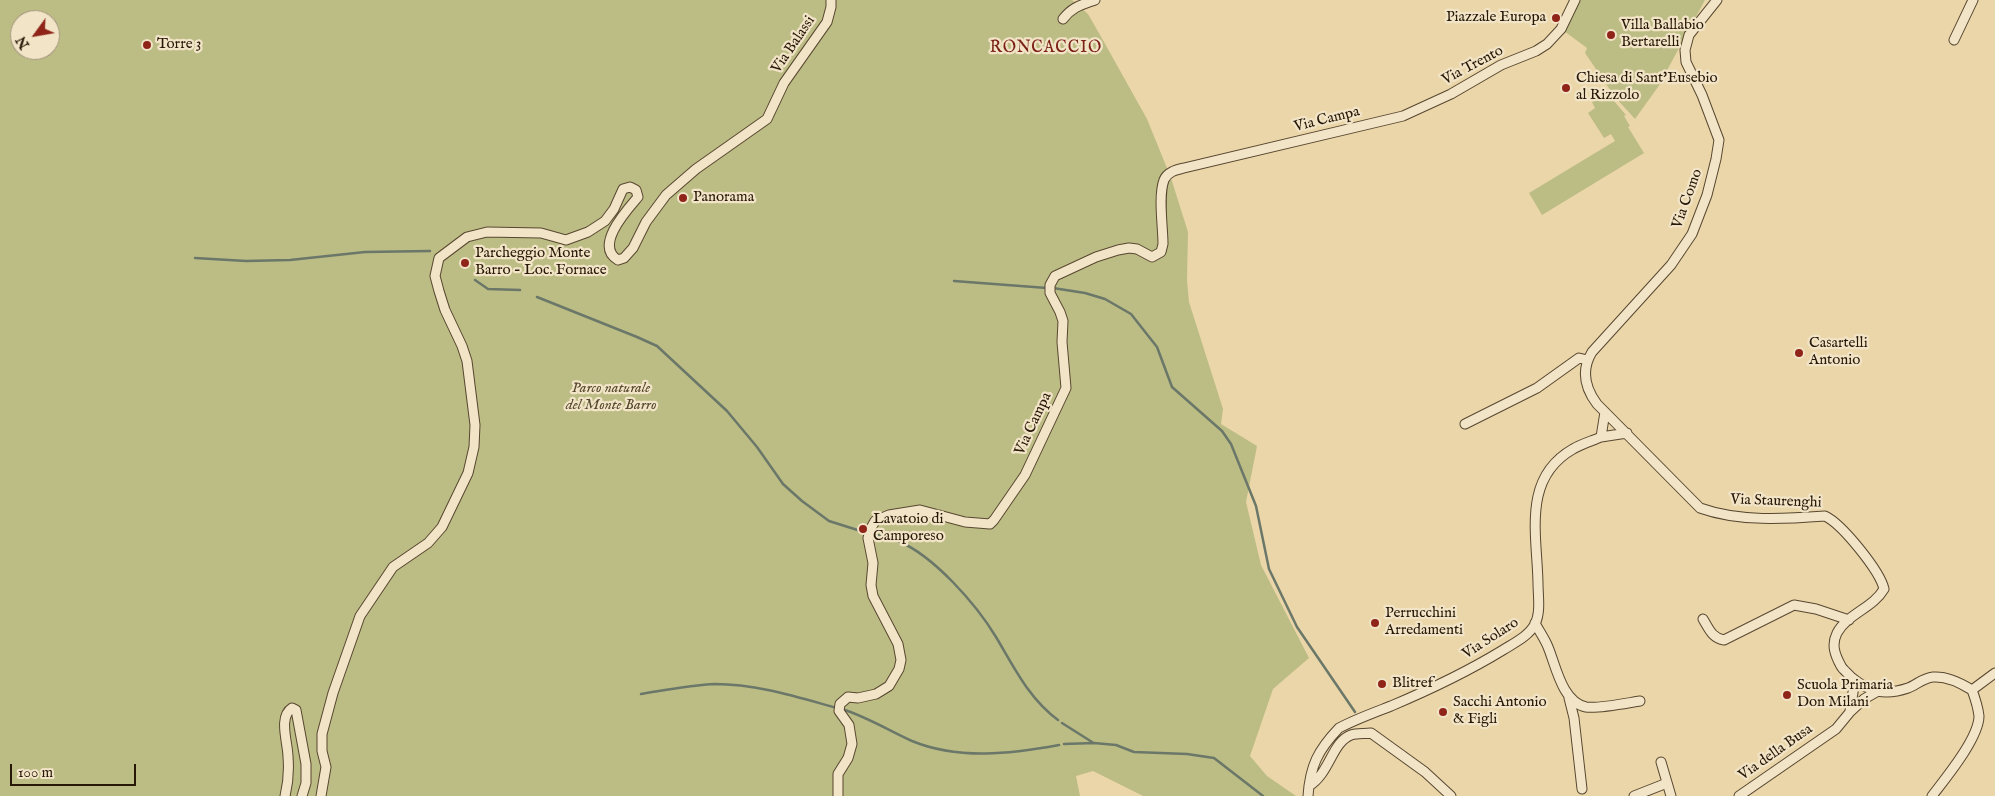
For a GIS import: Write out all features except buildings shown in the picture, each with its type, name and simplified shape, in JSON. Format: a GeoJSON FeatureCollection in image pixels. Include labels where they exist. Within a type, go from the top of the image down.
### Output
{"type":"FeatureCollection","features":[{"type":"Feature","properties":{"kind":"street","name":"Via Balassi"},"geometry":{"type":"LineString","coordinates":[[321,796],[326,766],[322,751],[322,734],[333,693],[360,616],[393,567],[428,543],[442,527],[468,473],[474,447],[475,425],[466,361],[462,346],[444,310],[439,291],[436,264],[439,258],[467,237],[488,232],[541,233],[566,240],[588,232],[605,221],[614,209],[623,188],[630,186],[636,190],[638,197],[619,221],[608,246],[612,256],[618,260],[624,258],[633,248],[646,222],[666,195],[696,169],[767,119],[784,83],[827,22],[831,0]]}},
{"type":"Feature","properties":{"kind":"street"},"geometry":{"type":"LineString","coordinates":[[1063,19],[1070,10],[1095,0]]}},
{"type":"Feature","properties":{"kind":"street","name":"Via Trento"},"geometry":{"type":"LineString","coordinates":[[1403,116],[1451,94],[1501,65],[1536,52],[1561,29],[1575,0]]}},
{"type":"Feature","properties":{"kind":"street","name":"Via Como"},"geometry":{"type":"LineString","coordinates":[[1587,360],[1598,345],[1671,265],[1692,234],[1707,195],[1719,140],[1686,62],[1685,50],[1689,35],[1717,0]]}},
{"type":"Feature","properties":{"kind":"street"},"geometry":{"type":"LineString","coordinates":[[1954,40],[1973,0]]}},
{"type":"Feature","properties":{"kind":"street","name":"Via Campa"},"geometry":{"type":"LineString","coordinates":[[838,796],[838,774],[848,758],[852,744],[849,725],[840,707],[848,697],[858,698],[876,694],[889,686],[899,670],[901,660],[898,644],[873,596],[871,585],[872,563],[868,538],[870,530],[875,521],[889,515],[920,510],[964,522],[990,524],[994,520],[1026,475],[1066,388],[1062,342],[1063,321],[1050,292],[1050,285],[1055,276],[1107,252],[1128,248],[1137,249],[1152,257],[1161,252],[1163,244],[1162,195],[1164,180],[1169,174],[1184,168],[1403,116]]}},
{"type":"Feature","properties":{"kind":"street"},"geometry":{"type":"LineString","coordinates":[[1464,424],[1488,414],[1537,388],[1579,358],[1587,360],[1585,376],[1589,393],[1605,412],[1601,437]]}},
{"type":"Feature","properties":{"kind":"street","name":"Via Staurenghi"},"geometry":{"type":"LineString","coordinates":[[1605,412],[1700,508],[1717,514],[1756,518],[1825,516],[1834,520],[1882,580],[1884,589],[1880,597],[1849,620],[1837,634],[1834,645],[1836,656],[1842,669],[1865,688],[1889,693],[1909,688],[1932,678],[1961,683],[1972,690]]}},
{"type":"Feature","properties":{"kind":"street","name":"Via Solaro"},"geometry":{"type":"LineString","coordinates":[[1308,796],[1309,781],[1316,759],[1325,743],[1339,728],[1479,665],[1528,632],[1535,624],[1538,609],[1538,547],[1534,518],[1538,490],[1558,459],[1573,448],[1601,437],[1627,434]]}},
{"type":"Feature","properties":{"kind":"street"},"geometry":{"type":"LineString","coordinates":[[1703,619],[1712,635],[1724,640],[1794,605],[1816,609],[1849,620]]}},
{"type":"Feature","properties":{"kind":"street"},"geometry":{"type":"LineString","coordinates":[[1535,624],[1548,645],[1561,680],[1569,695],[1577,704],[1588,708],[1640,701]]}},
{"type":"Feature","properties":{"kind":"street"},"geometry":{"type":"LineString","coordinates":[[1932,796],[1962,755],[1975,732],[1979,718],[1972,690],[1995,673]]}},
{"type":"Feature","properties":{"kind":"street"},"geometry":{"type":"LineString","coordinates":[[1850,712],[1855,680]]}},
{"type":"Feature","properties":{"kind":"street","name":"Via della Busa"},"geometry":{"type":"LineString","coordinates":[[1739,796],[1750,793],[1836,729],[1864,699],[1878,691]]}},
{"type":"Feature","properties":{"kind":"street"},"geometry":{"type":"LineString","coordinates":[[1569,695],[1574,718],[1582,789]]}},
{"type":"Feature","properties":{"kind":"street"},"geometry":{"type":"LineString","coordinates":[[284,796],[288,755],[285,725],[287,712],[292,708],[296,710],[306,764],[306,783],[302,796]]}},
{"type":"Feature","properties":{"kind":"street"},"geometry":{"type":"LineString","coordinates":[[1309,781],[1318,780],[1331,761],[1335,748],[1350,736],[1371,734],[1425,772],[1451,796]]}},
{"type":"Feature","properties":{"kind":"street"},"geometry":{"type":"LineString","coordinates":[[1661,762],[1671,796]]}},
{"type":"Feature","properties":{"kind":"street"},"geometry":{"type":"LineString","coordinates":[[1634,796],[1667,783]]}},
{"type":"Feature","properties":{"kind":"green space","name":"Parco naturale del Monte Barro"},"geometry":{"type":"Polygon","coordinates":[[[0,0],[1072,0],[1088,14],[1147,119],[1171,178],[1188,232],[1187,280],[1189,302],[1223,409],[1221,424],[1257,446],[1246,502],[1261,565],[1309,658],[1273,689],[1250,756],[1267,776],[1296,796],[1143,796],[1093,771],[1076,776],[1080,796],[0,796],[0,0]]]}},
{"type":"Feature","properties":{"kind":"green space"},"geometry":{"type":"Polygon","coordinates":[[[1579,0],[1705,0],[1658,87],[1635,119],[1615,97],[1585,53],[1587,48],[1564,31],[1579,0]]]}},
{"type":"Feature","properties":{"kind":"green space"},"geometry":{"type":"Polygon","coordinates":[[[1607,93],[1626,115],[1624,116],[1630,126],[1628,127],[1644,153],[1542,215],[1529,193],[1615,141],[1611,134],[1604,138],[1588,113],[1595,108],[1592,102],[1607,93]]]}},
{"type":"Feature","properties":{"kind":"waterway"},"geometry":{"type":"LineString","coordinates":[[195,258],[246,261],[290,260],[365,252],[430,251]]}},
{"type":"Feature","properties":{"kind":"waterway"},"geometry":{"type":"LineString","coordinates":[[475,280],[488,289],[520,290]]}},
{"type":"Feature","properties":{"kind":"waterway"},"geometry":{"type":"LineString","coordinates":[[954,281],[1047,288]]}},
{"type":"Feature","properties":{"kind":"waterway"},"geometry":{"type":"LineString","coordinates":[[1053,288],[1085,293],[1105,299],[1131,314],[1157,347],[1172,387],[1222,431],[1231,444],[1256,506],[1269,569],[1297,627],[1355,712]]}},
{"type":"Feature","properties":{"kind":"waterway"},"geometry":{"type":"LineString","coordinates":[[537,297],[657,346],[727,411],[757,447],[783,484],[802,501],[829,521],[867,533]]}},
{"type":"Feature","properties":{"kind":"waterway"},"geometry":{"type":"LineString","coordinates":[[872,534],[892,539],[912,548],[940,569],[966,596],[988,624],[1030,692],[1058,720]]}},
{"type":"Feature","properties":{"kind":"waterway"},"geometry":{"type":"LineString","coordinates":[[641,694],[696,685],[746,686],[837,708]]}},
{"type":"Feature","properties":{"kind":"waterway"},"geometry":{"type":"LineString","coordinates":[[842,709],[912,741],[948,751],[985,754],[1004,753],[1059,745]]}},
{"type":"Feature","properties":{"kind":"waterway"},"geometry":{"type":"LineString","coordinates":[[1062,723],[1092,742]]}},
{"type":"Feature","properties":{"kind":"waterway"},"geometry":{"type":"LineString","coordinates":[[1064,744],[1094,743],[1116,745],[1134,752],[1187,754],[1214,758],[1263,796]]}},
{"type":"Feature","properties":{"kind":"place","name":"Piazzale Europa"},"geometry":{"type":"Point","coordinates":[1556,18]}},
{"type":"Feature","properties":{"kind":"place","name":"Villa Ballabio Bertarelli"},"geometry":{"type":"Point","coordinates":[1611,35]}},
{"type":"Feature","properties":{"kind":"place","name":"Torre 3"},"geometry":{"type":"Point","coordinates":[147,45]}},
{"type":"Feature","properties":{"kind":"place","name":"Chiesa di Sant'Eusebio al Rizzolo"},"geometry":{"type":"Point","coordinates":[1566,88]}},
{"type":"Feature","properties":{"kind":"place","name":"Panorama"},"geometry":{"type":"Point","coordinates":[683,198]}},
{"type":"Feature","properties":{"kind":"place","name":"Parcheggio Monte Barro - Loc. Fornace"},"geometry":{"type":"Point","coordinates":[465,263]}},
{"type":"Feature","properties":{"kind":"place","name":"Casartelli Antonio"},"geometry":{"type":"Point","coordinates":[1799,353]}},
{"type":"Feature","properties":{"kind":"place","name":"Lavatoio di Camporeso"},"geometry":{"type":"Point","coordinates":[863,529]}},
{"type":"Feature","properties":{"kind":"place","name":"Perrucchini Arredamenti"},"geometry":{"type":"Point","coordinates":[1375,623]}},
{"type":"Feature","properties":{"kind":"place","name":"Blitref"},"geometry":{"type":"Point","coordinates":[1382,684]}},
{"type":"Feature","properties":{"kind":"place","name":"Scuola Primaria Don Milani"},"geometry":{"type":"Point","coordinates":[1787,695]}},
{"type":"Feature","properties":{"kind":"place","name":"Sacchi Antonio & Figli"},"geometry":{"type":"Point","coordinates":[1443,712]}},
{"type":"Feature","properties":{"kind":"district","name":"RONCACCIO"},"geometry":{"type":"Point","coordinates":[1046,49]}}]}
